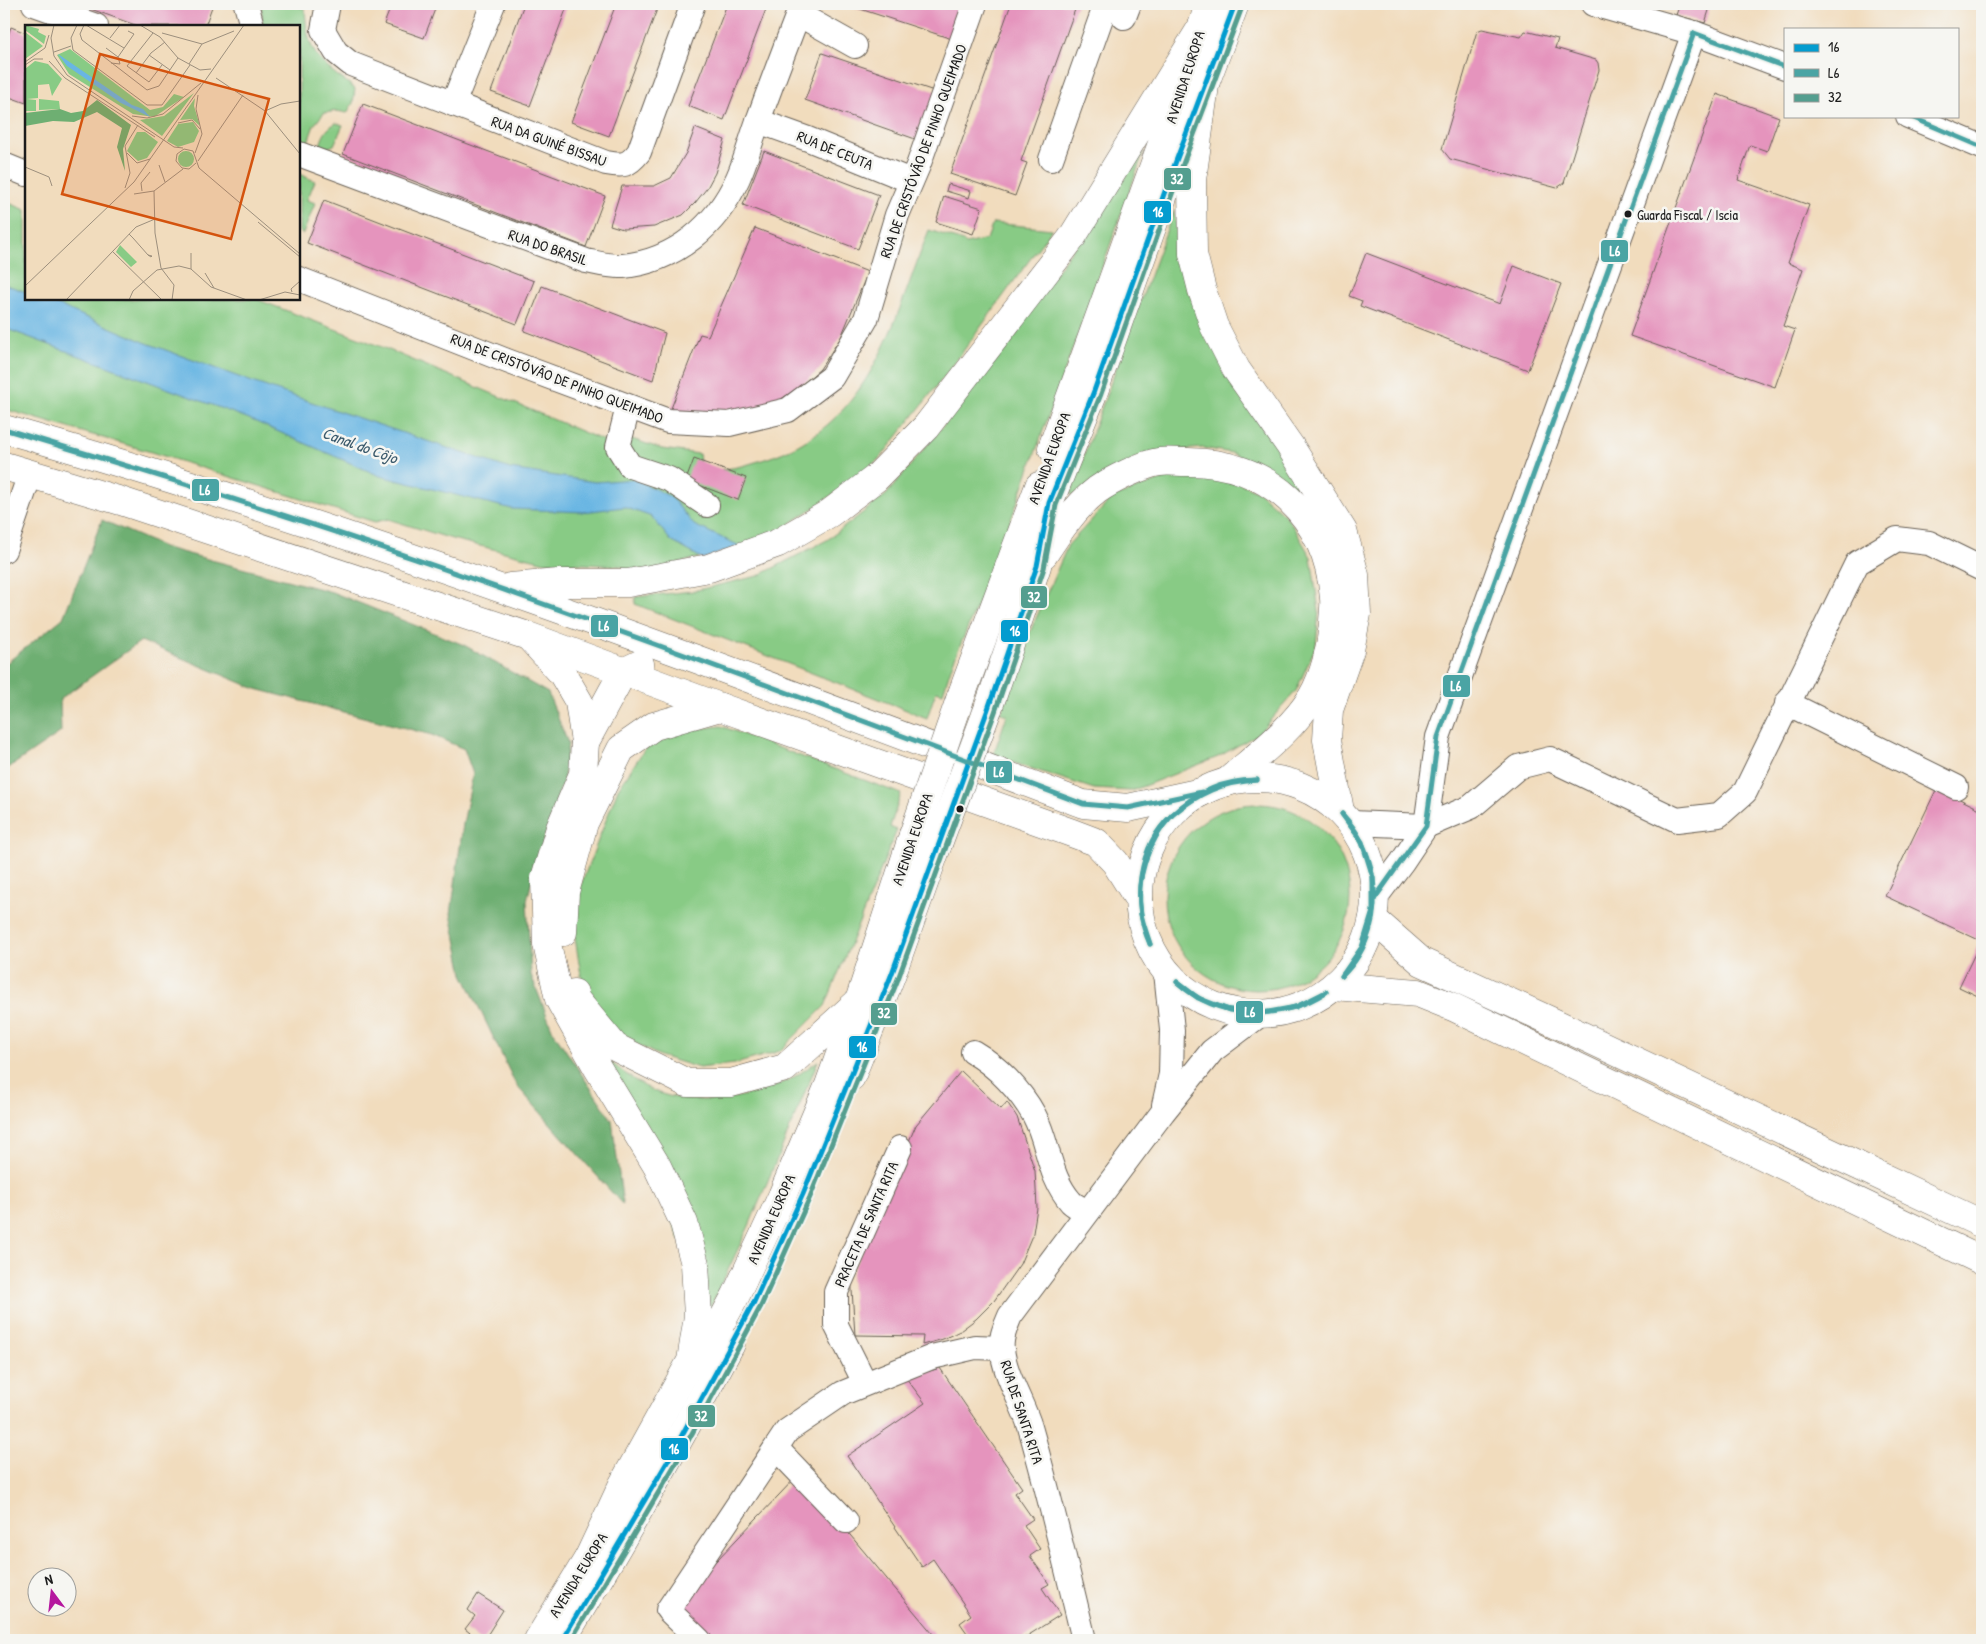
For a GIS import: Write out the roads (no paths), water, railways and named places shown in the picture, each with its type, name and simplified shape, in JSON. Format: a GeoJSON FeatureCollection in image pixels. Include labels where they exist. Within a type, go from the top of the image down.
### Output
{"type":"FeatureCollection","features":[{"type":"Feature","properties":{"kind":"main road","name":"AVENIDA EUROPA"},"geometry":{"type":"LineString","coordinates":[[562,1640],[616,1553],[754,1302],[803,1194],[891,976],[988,709],[1036,566],[1049,503],[1094,391],[1170,177],[1236,4]]}},
{"type":"Feature","properties":{"kind":"main road","name":"AVENIDA EUROPA"},"geometry":{"type":"LineString","coordinates":[[538,1640],[635,1483],[736,1295],[782,1196],[829,1085],[960,699],[1187,74],[1205,16]]}},
{"type":"Feature","properties":{"kind":"main road"},"geometry":{"type":"LineString","coordinates":[[501,588],[559,583],[628,583],[709,568],[778,543],[830,513],[876,478],[926,427],[1071,239],[1205,16]]}},
{"type":"Feature","properties":{"kind":"main road"},"geometry":{"type":"LineString","coordinates":[[1205,84],[1192,180],[1193,254],[1202,290],[1214,326],[1236,369],[1290,446],[1342,531],[1355,575],[1357,614],[1350,650],[1329,710],[1327,740],[1345,818]]}},
{"type":"Feature","properties":{"kind":"main road"},"geometry":{"type":"LineString","coordinates":[[4,429],[139,467],[501,588],[665,647],[1083,804],[1128,808],[1214,787],[1253,778],[1279,780],[1305,788],[1328,801],[1345,818],[1363,843],[1372,870],[1374,908],[1365,944],[1352,966],[1334,986],[1312,1001],[1287,1010],[1261,1014],[1234,1012],[1209,1004],[1186,991],[1166,972],[1152,951],[1142,926],[1138,900],[1141,873],[1149,848],[1162,826],[1180,806],[1214,787],[1294,720],[1312,696],[1324,668],[1332,638],[1334,598],[1326,556],[1306,518],[1278,489],[1244,470],[1206,462],[1158,462],[1124,475],[1097,490],[1066,521],[1036,566]]}},
{"type":"Feature","properties":{"kind":"main road"},"geometry":{"type":"LineString","coordinates":[[4,466],[121,501],[528,636],[1096,842],[1115,862],[1138,900]]}},
{"type":"Feature","properties":{"kind":"main road"},"geometry":{"type":"LineString","coordinates":[[528,636],[562,673],[579,702],[585,742],[583,774],[560,828],[545,878],[547,944],[560,999],[597,1068],[657,1166],[684,1224],[695,1264],[698,1316],[691,1362],[623,1484],[588,1559]]}},
{"type":"Feature","properties":{"kind":"main road"},"geometry":{"type":"LineString","coordinates":[[585,742],[623,672],[646,661],[706,664]]}},
{"type":"Feature","properties":{"kind":"main road"},"geometry":{"type":"LineString","coordinates":[[720,707],[654,726],[621,749],[608,774],[584,823],[565,892],[562,952],[576,1000],[615,1047],[687,1083],[731,1083],[785,1068],[859,1001]]}},
{"type":"Feature","properties":{"kind":"main road"},"geometry":{"type":"LineString","coordinates":[[1374,908],[1422,962],[1982,1224]]}},
{"type":"Feature","properties":{"kind":"main road"},"geometry":{"type":"LineString","coordinates":[[1334,986],[1418,993],[1453,1007],[1982,1261]]}},
{"type":"Feature","properties":{"kind":"street"},"geometry":{"type":"LineString","coordinates":[[34,4],[93,25]]}},
{"type":"Feature","properties":{"kind":"street"},"geometry":{"type":"LineString","coordinates":[[246,4],[252,25]]}},
{"type":"Feature","properties":{"kind":"street","name":"RUA DA GUINÉ BISSAU"},"geometry":{"type":"LineString","coordinates":[[328,4],[323,30],[336,52],[351,64],[606,163],[622,166],[632,160],[639,152],[693,4]]}},
{"type":"Feature","properties":{"kind":"street"},"geometry":{"type":"LineString","coordinates":[[453,104],[493,4]]}},
{"type":"Feature","properties":{"kind":"street","name":"RUA DE CRISTÓVÃO DE PINHO QUEIMADO"},"geometry":{"type":"LineString","coordinates":[[300,279],[668,421],[729,424],[788,410],[832,377],[866,319],[897,215],[918,166],[975,4]]}},
{"type":"Feature","properties":{"kind":"street"},"geometry":{"type":"LineString","coordinates":[[1592,4],[1694,33],[1784,66]]}},
{"type":"Feature","properties":{"kind":"street"},"geometry":{"type":"LineString","coordinates":[[1051,159],[1120,8]]}},
{"type":"Feature","properties":{"kind":"street"},"geometry":{"type":"LineString","coordinates":[[800,9],[855,46]]}},
{"type":"Feature","properties":{"kind":"street","name":"RUA DO BRASIL"},"geometry":{"type":"LineString","coordinates":[[300,154],[551,250],[586,261],[621,266],[648,261],[670,252],[690,240],[710,222],[722,206],[738,179],[800,9]]}},
{"type":"Feature","properties":{"kind":"street"},"geometry":{"type":"LineString","coordinates":[[1374,908],[1426,826],[1438,737],[1694,33]]}},
{"type":"Feature","properties":{"kind":"street"},"geometry":{"type":"LineString","coordinates":[[1913,118],[1982,146]]}},
{"type":"Feature","properties":{"kind":"street","name":"RUA DE CEUTA"},"geometry":{"type":"LineString","coordinates":[[758,121],[911,181]]}},
{"type":"Feature","properties":{"kind":"street"},"geometry":{"type":"LineString","coordinates":[[4,165],[25,174]]}},
{"type":"Feature","properties":{"kind":"street"},"geometry":{"type":"LineString","coordinates":[[628,407],[618,446],[630,466],[669,479],[707,505]]}},
{"type":"Feature","properties":{"kind":"street"},"geometry":{"type":"LineString","coordinates":[[4,550],[30,474]]}},
{"type":"Feature","properties":{"kind":"street"},"geometry":{"type":"LineString","coordinates":[[1345,818],[1426,826],[1470,807],[1518,767],[1550,759],[1677,820],[1719,815],[1745,792],[1857,563],[1897,540],[1929,543],[1982,569]]}},
{"type":"Feature","properties":{"kind":"street"},"geometry":{"type":"LineString","coordinates":[[1787,703],[1956,787]]}},
{"type":"Feature","properties":{"kind":"street","name":"RUA DE SANTA RITA"},"geometry":{"type":"LineString","coordinates":[[1162,1112],[1172,1074],[1172,1030],[1166,972]]}},
{"type":"Feature","properties":{"kind":"street","name":"RUA DE SANTA RITA"},"geometry":{"type":"LineString","coordinates":[[1084,1640],[1029,1424],[1008,1371],[1002,1348],[1003,1333],[1010,1316],[1162,1112],[1212,1051],[1261,1014]]}},
{"type":"Feature","properties":{"kind":"street"},"geometry":{"type":"LineString","coordinates":[[973,1052],[987,1060],[1011,1083],[1034,1115],[1053,1173],[1072,1202],[1087,1212]]}},
{"type":"Feature","properties":{"kind":"street","name":"PRACETA DE SANTA RITA"},"geometry":{"type":"LineString","coordinates":[[865,1383],[836,1325],[836,1292],[900,1148]]}},
{"type":"Feature","properties":{"kind":"street"},"geometry":{"type":"LineString","coordinates":[[699,1640],[668,1610],[782,1439],[843,1393],[865,1383],[932,1357],[975,1348],[1002,1348]]}},
{"type":"Feature","properties":{"kind":"street"},"geometry":{"type":"LineString","coordinates":[[782,1439],[846,1520]]}},
{"type":"Feature","properties":{"kind":"water","name":"Canal do Côjo"},"geometry":{"type":"Polygon","coordinates":[[[4,284],[25,292],[25,300],[46,300],[144,342],[255,383],[510,469],[595,482],[635,479],[671,497],[694,525],[740,546],[703,559],[671,541],[652,517],[624,507],[583,512],[512,509],[380,476],[247,418],[4,328],[4,284]]]}},
{"type":"Feature","properties":{"kind":"place","name":"Guarda Fiscal / Iscia"},"geometry":{"type":"Point","coordinates":[1628,214]}}]}
